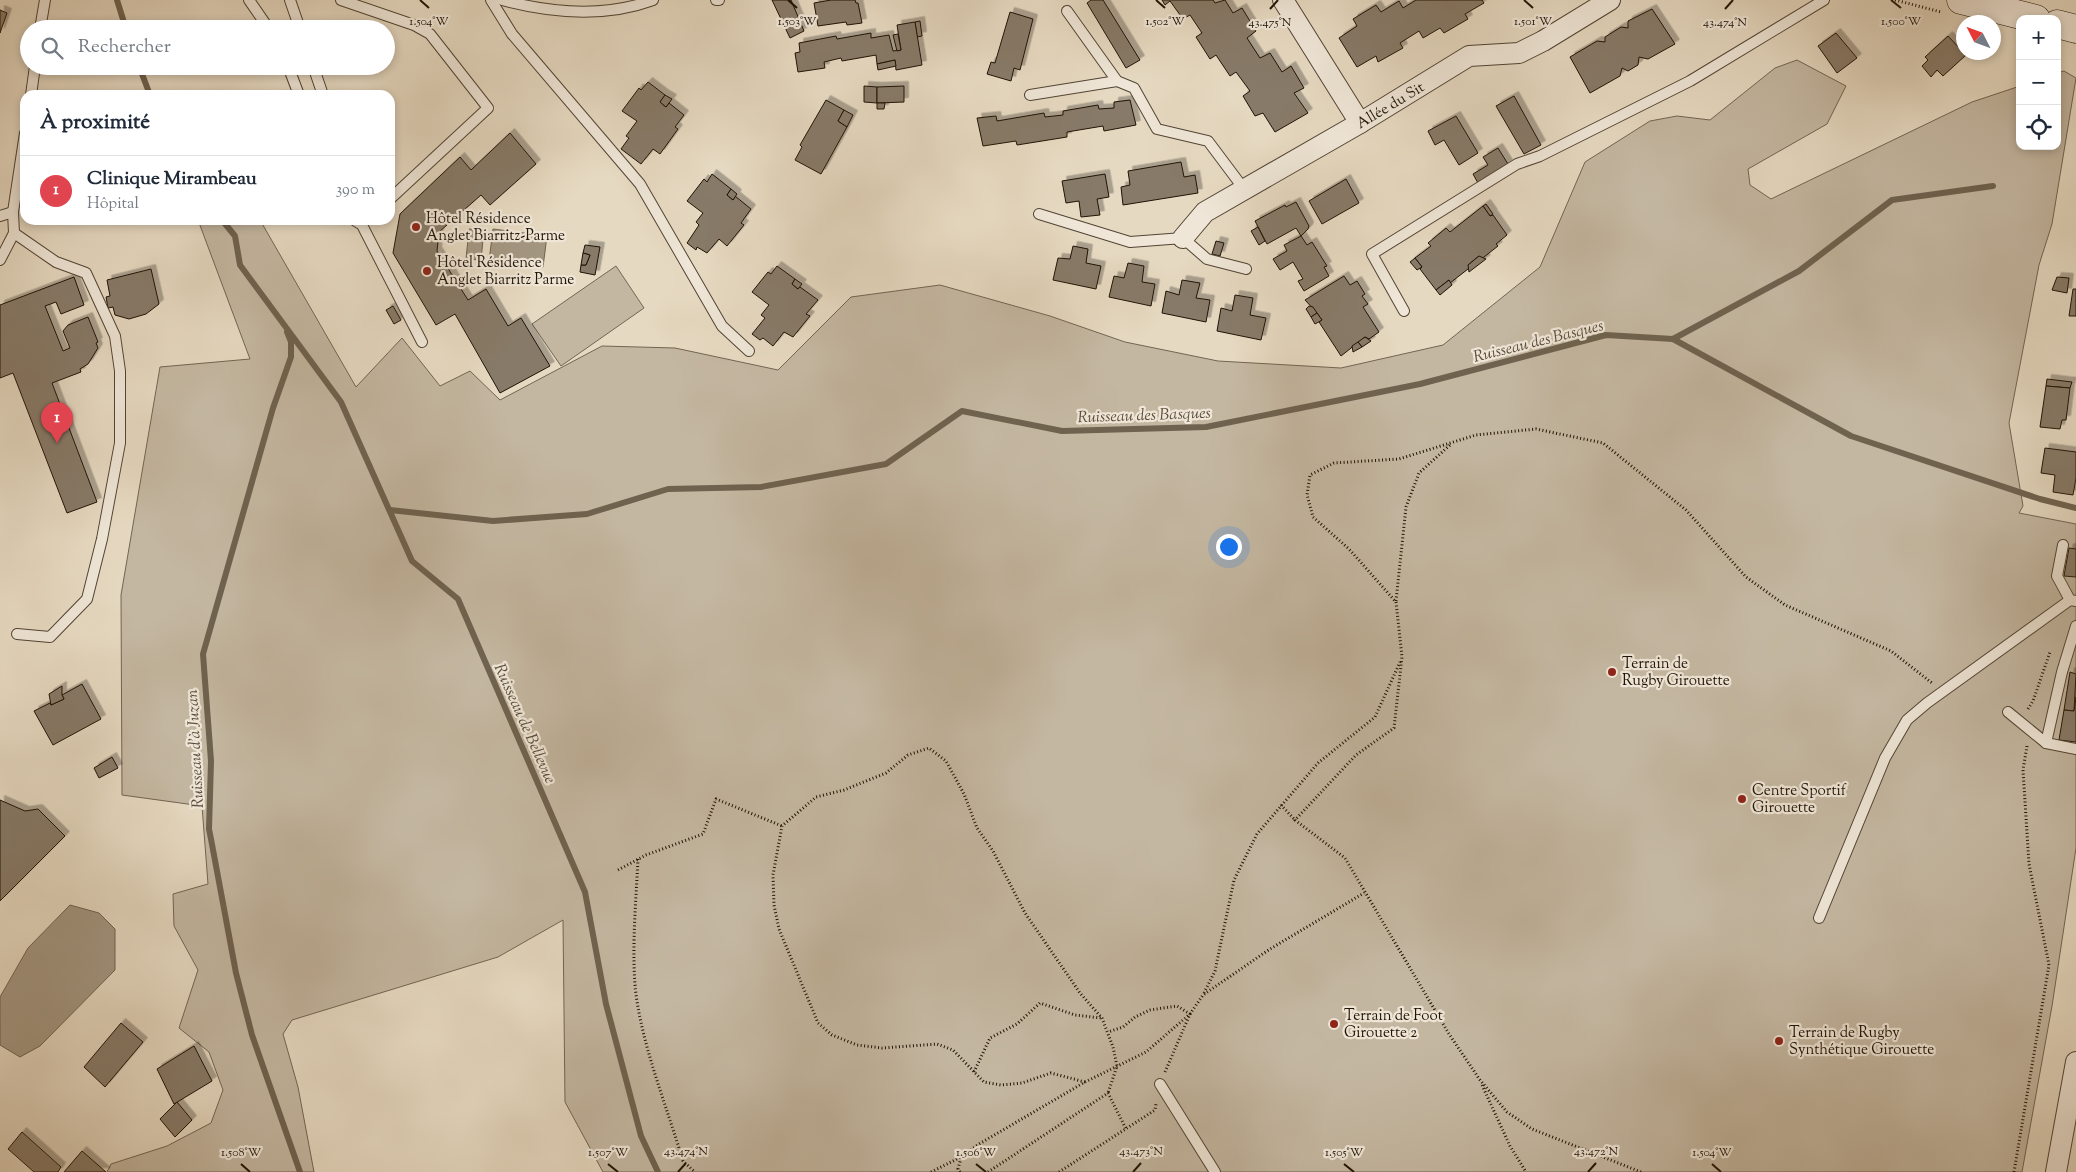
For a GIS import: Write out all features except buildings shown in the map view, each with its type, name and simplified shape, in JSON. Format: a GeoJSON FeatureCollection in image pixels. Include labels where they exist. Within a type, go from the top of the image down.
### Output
{"type":"FeatureCollection","features":[{"type":"Feature","properties":{"kind":"street"},"geometry":{"type":"LineString","coordinates":[[1283,0],[1360,123]]}},
{"type":"Feature","properties":{"kind":"street","name":"Allée du Sit"},"geometry":{"type":"LineString","coordinates":[[1183,238],[1205,212],[1360,123],[1468,56],[1519,53],[1543,41],[1610,0]]}},
{"type":"Feature","properties":{"kind":"street"},"geometry":{"type":"LineString","coordinates":[[1961,0],[2020,15]]}},
{"type":"Feature","properties":{"kind":"street"},"geometry":{"type":"LineString","coordinates":[[2061,25],[2076,29]]}},
{"type":"Feature","properties":{"kind":"street"},"geometry":{"type":"LineString","coordinates":[[2056,1172],[2076,1062]]}},
{"type":"Feature","properties":{"kind":"lane"},"geometry":{"type":"LineString","coordinates":[[42,20],[45,0]]}},
{"type":"Feature","properties":{"kind":"lane"},"geometry":{"type":"LineString","coordinates":[[249,0],[263,20]]}},
{"type":"Feature","properties":{"kind":"lane"},"geometry":{"type":"LineString","coordinates":[[290,0],[297,20]]}},
{"type":"Feature","properties":{"kind":"lane"},"geometry":{"type":"LineString","coordinates":[[341,0],[414,25],[430,34],[488,108],[395,193]]}},
{"type":"Feature","properties":{"kind":"lane"},"geometry":{"type":"LineString","coordinates":[[491,0],[512,34],[640,184],[722,326],[749,351]]}},
{"type":"Feature","properties":{"kind":"lane"},"geometry":{"type":"LineString","coordinates":[[502,0],[538,9],[587,12],[620,10],[653,0]]}},
{"type":"Feature","properties":{"kind":"lane"},"geometry":{"type":"LineString","coordinates":[[1404,311],[1372,254],[1517,164],[1540,156],[1690,81],[1824,0]]}},
{"type":"Feature","properties":{"kind":"lane"},"geometry":{"type":"LineString","coordinates":[[1067,11],[1117,81]]}},
{"type":"Feature","properties":{"kind":"lane"},"geometry":{"type":"LineString","coordinates":[[32,90],[34,75]]}},
{"type":"Feature","properties":{"kind":"lane"},"geometry":{"type":"LineString","coordinates":[[291,75],[296,90]]}},
{"type":"Feature","properties":{"kind":"lane"},"geometry":{"type":"LineString","coordinates":[[316,75],[321,90]]}},
{"type":"Feature","properties":{"kind":"lane"},"geometry":{"type":"LineString","coordinates":[[1030,95],[1117,81],[1134,88],[1157,129],[1208,141],[1242,190]]}},
{"type":"Feature","properties":{"kind":"lane"},"geometry":{"type":"LineString","coordinates":[[0,260],[14,233],[13,212],[20,166]]}},
{"type":"Feature","properties":{"kind":"lane"},"geometry":{"type":"LineString","coordinates":[[0,216],[13,212]]}},
{"type":"Feature","properties":{"kind":"lane"},"geometry":{"type":"LineString","coordinates":[[1039,214],[1130,242],[1183,238],[1207,259],[1246,269]]}},
{"type":"Feature","properties":{"kind":"lane"},"geometry":{"type":"LineString","coordinates":[[363,225],[422,342]]}},
{"type":"Feature","properties":{"kind":"lane"},"geometry":{"type":"LineString","coordinates":[[14,233],[56,262],[86,272],[115,336],[120,371],[120,443],[102,539],[86,599],[50,636],[17,634]]}},
{"type":"Feature","properties":{"kind":"lane"},"geometry":{"type":"LineString","coordinates":[[1820,918],[1885,758],[1907,720],[1943,692],[2073,600],[2057,576],[2063,545]]}},
{"type":"Feature","properties":{"kind":"lane"},"geometry":{"type":"LineString","coordinates":[[2046,743],[2062,672],[2076,626]]}},
{"type":"Feature","properties":{"kind":"lane"},"geometry":{"type":"LineString","coordinates":[[2008,712],[2046,743],[2076,748]]}},
{"type":"Feature","properties":{"kind":"lane"},"geometry":{"type":"LineString","coordinates":[[1160,1084],[1215,1172]]}},
{"type":"Feature","properties":{"kind":"path"},"geometry":{"type":"LineString","coordinates":[[1396,602],[1349,549],[1313,517],[1307,495],[1310,475],[1334,464],[1398,459],[1476,435],[1536,429],[1603,444],[1686,510],[1746,577],[1785,606],[1891,651],[1943,692]]}},
{"type":"Feature","properties":{"kind":"path"},"geometry":{"type":"LineString","coordinates":[[1296,820],[1356,755],[1394,728],[1402,657],[1396,602],[1406,507],[1419,472],[1453,442]]}},
{"type":"Feature","properties":{"kind":"path"},"geometry":{"type":"LineString","coordinates":[[2019,721],[2033,702],[2051,650]]}},
{"type":"Feature","properties":{"kind":"path"},"geometry":{"type":"LineString","coordinates":[[1059,1172],[1155,1110],[1160,1084],[1190,1014],[1203,995],[1215,971],[1234,880],[1257,834],[1318,763],[1375,717],[1402,657]]}},
{"type":"Feature","properties":{"kind":"path"},"geometry":{"type":"LineString","coordinates":[[2014,1172],[2050,965],[2029,864],[2023,770],[2029,729]]}},
{"type":"Feature","properties":{"kind":"path"},"geometry":{"type":"LineString","coordinates":[[988,1172],[1108,1093],[1117,1066],[1108,1032],[1102,1018],[1080,993],[1025,913],[993,851],[977,828],[960,786],[946,761],[929,748],[908,755],[886,773],[844,790],[816,797],[782,826],[773,875],[774,906],[779,929],[818,1024],[832,1035],[857,1045],[882,1048],[937,1044],[953,1050],[984,1082],[1001,1085],[1022,1083],[1051,1074],[1085,1082]]}},
{"type":"Feature","properties":{"kind":"path"},"geometry":{"type":"LineString","coordinates":[[618,870],[638,859],[703,834],[716,799],[782,826]]}},
{"type":"Feature","properties":{"kind":"path"},"geometry":{"type":"LineString","coordinates":[[1281,805],[1296,820],[1345,858],[1449,1034],[1480,1080],[1507,1112],[1532,1129],[1641,1172]]}},
{"type":"Feature","properties":{"kind":"path"},"geometry":{"type":"LineString","coordinates":[[638,859],[634,938],[635,986],[641,1018],[683,1161],[695,1172]]}},
{"type":"Feature","properties":{"kind":"path"},"geometry":{"type":"LineString","coordinates":[[1203,995],[1270,949],[1364,893]]}},
{"type":"Feature","properties":{"kind":"path"},"geometry":{"type":"LineString","coordinates":[[974,1072],[990,1038],[1016,1024],[1040,1003],[1075,1015],[1102,1018]]}},
{"type":"Feature","properties":{"kind":"path"},"geometry":{"type":"LineString","coordinates":[[1108,1032],[1123,1027],[1135,1017],[1150,1010],[1178,1006],[1190,1014]]}},
{"type":"Feature","properties":{"kind":"path"},"geometry":{"type":"LineString","coordinates":[[931,1172],[961,1157],[1085,1082],[1146,1052],[1190,1014]]}},
{"type":"Feature","properties":{"kind":"path"},"geometry":{"type":"LineString","coordinates":[[1480,1080],[1510,1146],[1526,1172]]}},
{"type":"Feature","properties":{"kind":"path"},"geometry":{"type":"LineString","coordinates":[[1108,1093],[1126,1129]]}},
{"type":"Feature","properties":{"kind":"path"},"geometry":{"type":"LineString","coordinates":[[960,1172],[958,1169],[961,1157]]}},
{"type":"Feature","properties":{"kind":"shaded area"},"geometry":{"type":"Polygon","coordinates":[[[1797,60],[1846,86],[1827,124],[1748,169],[1750,185],[1771,199],[1972,102],[2016,87],[2016,150],[2061,150],[2061,72],[2064,71],[2076,78],[2052,224],[2039,265],[2009,423],[2023,506],[2019,513],[2076,524],[2076,848],[2052,1006],[2022,1172],[603,1172],[565,1102],[563,920],[498,957],[292,1020],[283,1034],[298,1087],[314,1172],[107,1172],[111,1164],[167,1146],[211,1123],[223,1090],[209,1052],[179,1028],[198,970],[174,926],[173,894],[208,884],[202,806],[122,795],[121,595],[160,367],[250,359],[200,225],[263,225],[356,387],[402,338],[440,386],[470,371],[500,400],[602,346],[675,348],[778,370],[851,297],[940,285],[1050,316],[1125,342],[1218,361],[1341,368],[1443,345],[1540,267],[1585,162],[1650,121],[1677,116],[1710,120],[1775,68],[1797,60]]]}},
{"type":"Feature","properties":{"kind":"shaded area"},"geometry":{"type":"Polygon","coordinates":[[[469,229],[484,230],[481,260],[466,259],[469,229]]]}},
{"type":"Feature","properties":{"kind":"shaded area"},"geometry":{"type":"Polygon","coordinates":[[[493,229],[547,236],[543,267],[489,261],[493,229]]]}},
{"type":"Feature","properties":{"kind":"shaded area"},"geometry":{"type":"Polygon","coordinates":[[[616,266],[644,308],[561,366],[532,324],[616,266]]]}},
{"type":"Feature","properties":{"kind":"shaded area"},"geometry":{"type":"Polygon","coordinates":[[[70,905],[99,913],[115,929],[115,970],[40,1046],[20,1057],[0,1045],[0,997],[28,948],[70,905]]]}},
{"type":"Feature","properties":{"kind":"waterway"},"geometry":{"type":"LineString","coordinates":[[117,0],[123,20]]}},
{"type":"Feature","properties":{"kind":"waterway"},"geometry":{"type":"LineString","coordinates":[[142,75],[148,90]]}},
{"type":"Feature","properties":{"kind":"waterway","name":"Ruisseau des Basques"},"geometry":{"type":"LineString","coordinates":[[390,510],[493,521],[587,514],[668,489],[761,487],[886,464],[962,411],[1062,431],[1206,427],[1420,384],[1606,335],[1673,339],[1799,271],[1892,200],[1993,186]]}},
{"type":"Feature","properties":{"kind":"waterway","name":"Ruisseau de Bellevue"},"geometry":{"type":"LineString","coordinates":[[226,225],[235,236],[240,265],[341,402],[412,561],[458,599],[585,892],[606,1004],[641,1136],[658,1172]]}},
{"type":"Feature","properties":{"kind":"waterway","name":"Ruisseau d'à Juzan"},"geometry":{"type":"LineString","coordinates":[[287,332],[291,342],[291,357],[273,408],[203,654],[211,761],[209,829],[236,973],[252,1035],[300,1172]]}},
{"type":"Feature","properties":{"kind":"waterway"},"geometry":{"type":"LineString","coordinates":[[1673,339],[1851,436],[2040,499],[2076,508]]}},
{"type":"Feature","properties":{"kind":"place","name":"Hôtel Résidence Anglet Biarritz-Parme"},"geometry":{"type":"Point","coordinates":[416,227]}},
{"type":"Feature","properties":{"kind":"place","name":"Hôtel Résidence Anglet Biarritz Parme"},"geometry":{"type":"Point","coordinates":[427,271]}},
{"type":"Feature","properties":{"kind":"place","name":"Clinique Mirambeau"},"geometry":{"type":"Point","coordinates":[57,443]}},
{"type":"Feature","properties":{"kind":"place","name":"Terrain de Rugby Girouette"},"geometry":{"type":"Point","coordinates":[1612,672]}},
{"type":"Feature","properties":{"kind":"place","name":"Centre Sportif Girouette"},"geometry":{"type":"Point","coordinates":[1742,799]}},
{"type":"Feature","properties":{"kind":"place","name":"Terrain de Foot Girouette 2"},"geometry":{"type":"Point","coordinates":[1334,1024]}},
{"type":"Feature","properties":{"kind":"place","name":"Terrain de Rugby Synthétique Girouette"},"geometry":{"type":"Point","coordinates":[1779,1041]}}]}
